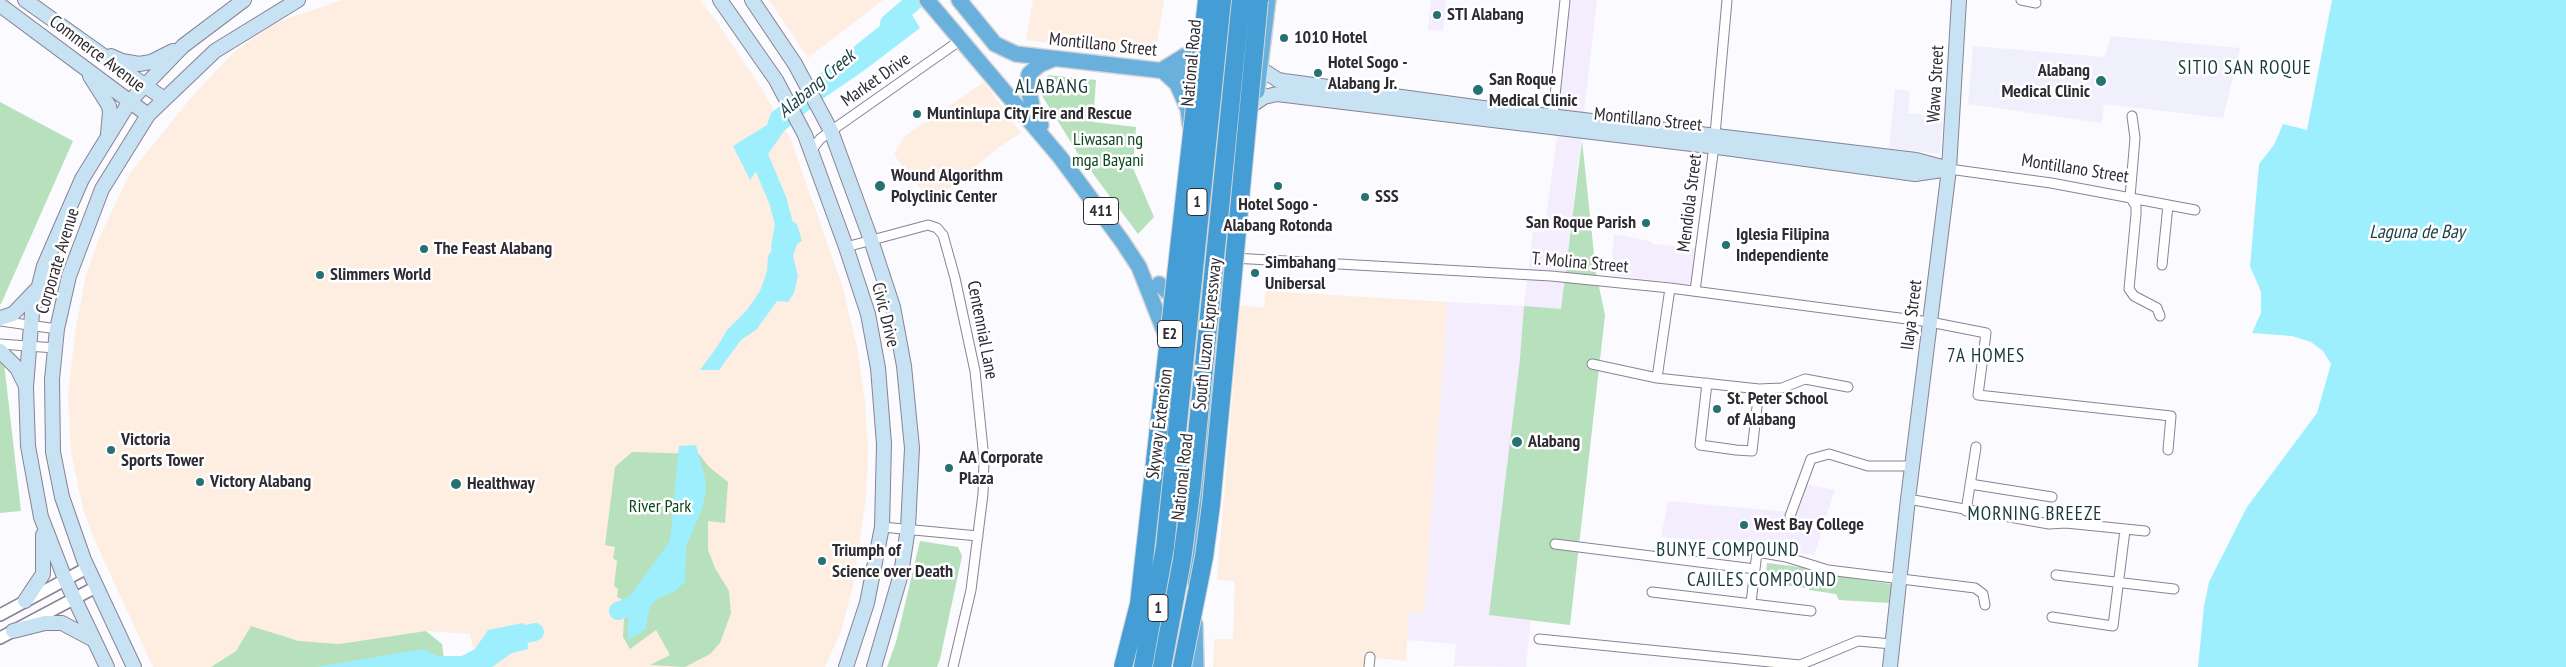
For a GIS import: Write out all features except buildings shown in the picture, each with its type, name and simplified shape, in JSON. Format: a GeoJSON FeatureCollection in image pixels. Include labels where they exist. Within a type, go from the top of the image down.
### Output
{"type":"FeatureCollection","features":[{"type":"Feature","properties":{"kind":"highway","name":"Montillano Street"},"geometry":{"type":"LineString","coordinates":[[959,0],[995,44],[1016,54],[1209,76]]}},
{"type":"Feature","properties":{"kind":"highway","name":"Skyway Extension"},"geometry":{"type":"LineString","coordinates":[[1123,667],[1139,604],[1207,0]]}},
{"type":"Feature","properties":{"kind":"highway","name":"National Road"},"geometry":{"type":"LineString","coordinates":[[1158,667],[1160,550],[1185,328],[1209,76],[1218,8],[1216,0]]}},
{"type":"Feature","properties":{"kind":"highway","name":"South Luzon Expressway"},"geometry":{"type":"LineString","coordinates":[[1162,667],[1182,560],[1192,485],[1242,0]]}},
{"type":"Feature","properties":{"kind":"highway","name":"National Road"},"geometry":{"type":"LineString","coordinates":[[1196,667],[1194,547],[1240,122],[1238,101],[1249,0]]}},
{"type":"Feature","properties":{"kind":"highway"},"geometry":{"type":"LineString","coordinates":[[1182,667],[1204,557],[1211,506],[1259,0]]}},
{"type":"Feature","properties":{"kind":"highway"},"geometry":{"type":"LineString","coordinates":[[1240,122],[1255,103],[1261,69],[1268,0]]}},
{"type":"Feature","properties":{"kind":"highway","name":"411"},"geometry":{"type":"LineString","coordinates":[[930,3],[1060,157],[1100,209],[1139,267],[1180,374]]}},
{"type":"Feature","properties":{"kind":"highway"},"geometry":{"type":"LineString","coordinates":[[1159,284],[1171,295],[1174,292],[1191,142],[1188,109],[1177,84],[1162,70],[1196,49],[1210,32],[1218,8]]}},
{"type":"Feature","properties":{"kind":"highway","name":"South Luzon Expressway"},"geometry":{"type":"LineString","coordinates":[[1143,667],[1165,547],[1218,8]]}},
{"type":"Feature","properties":{"kind":"highway"},"geometry":{"type":"LineString","coordinates":[[1054,59],[1039,65],[1029,74],[1027,83],[1033,110],[1060,157]]}},
{"type":"Feature","properties":{"kind":"highway","name":"411"},"geometry":{"type":"LineString","coordinates":[[1139,267],[1159,284],[1185,328]]}},
{"type":"Feature","properties":{"kind":"highway"},"geometry":{"type":"LineString","coordinates":[[1165,517],[1169,540],[1176,550],[1183,551],[1194,547]]}},
{"type":"Feature","properties":{"kind":"highway"},"geometry":{"type":"LineString","coordinates":[[1128,667],[1146,618],[1160,550]]}},
{"type":"Feature","properties":{"kind":"main road","name":"Commerce Avenue"},"geometry":{"type":"LineString","coordinates":[[25,0],[164,99]]}},
{"type":"Feature","properties":{"kind":"main road","name":"Corporate Avenue"},"geometry":{"type":"LineString","coordinates":[[107,667],[74,598],[42,517],[28,446],[26,387],[30,325],[38,287],[56,234],[82,179],[130,101],[183,46],[244,0]]}},
{"type":"Feature","properties":{"kind":"main road","name":"Corporate Avenue"},"geometry":{"type":"LineString","coordinates":[[134,667],[87,568],[62,497],[53,452],[51,401],[57,329],[74,259],[102,189],[148,115],[215,51],[298,0]]}},
{"type":"Feature","properties":{"kind":"main road","name":"Civic Drive"},"geometry":{"type":"LineString","coordinates":[[720,0],[776,80],[804,133],[846,247],[868,314],[878,368],[884,444],[882,527],[867,603],[846,667]]}},
{"type":"Feature","properties":{"kind":"main road","name":"Civic Drive"},"geometry":{"type":"LineString","coordinates":[[752,0],[795,64],[831,131],[872,240],[893,307],[904,366],[912,448],[908,528],[901,574],[874,667]]}},
{"type":"Feature","properties":{"kind":"main road","name":"Wawa Street"},"geometry":{"type":"LineString","coordinates":[[1949,169],[1959,0]]}},
{"type":"Feature","properties":{"kind":"main road","name":"Commerce Avenue"},"geometry":{"type":"LineString","coordinates":[[1,2],[148,115]]}},
{"type":"Feature","properties":{"kind":"main road"},"geometry":{"type":"LineString","coordinates":[[93,48],[122,61],[140,64],[151,62],[183,46]]}},
{"type":"Feature","properties":{"kind":"main road"},"geometry":{"type":"LineString","coordinates":[[83,65],[108,106],[110,121],[107,138]]}},
{"type":"Feature","properties":{"kind":"main road","name":"Montillano Street"},"geometry":{"type":"LineString","coordinates":[[1261,69],[1278,80],[1475,107],[1557,120],[1575,125],[1714,141],[1915,174],[1949,169]]}},
{"type":"Feature","properties":{"kind":"main road"},"geometry":{"type":"LineString","coordinates":[[1277,94],[1278,80]]}},
{"type":"Feature","properties":{"kind":"main road","name":"Montillano Street"},"geometry":{"type":"LineString","coordinates":[[1255,103],[1264,97],[1277,94],[1557,120]]}},
{"type":"Feature","properties":{"kind":"main road","name":"Ilaya Street"},"geometry":{"type":"LineString","coordinates":[[1890,667],[1908,499],[1949,169]]}},
{"type":"Feature","properties":{"kind":"main road"},"geometry":{"type":"LineString","coordinates":[[0,319],[13,314],[38,287]]}},
{"type":"Feature","properties":{"kind":"main road"},"geometry":{"type":"LineString","coordinates":[[0,351],[17,368],[26,387]]}},
{"type":"Feature","properties":{"kind":"main road"},"geometry":{"type":"LineString","coordinates":[[25,601],[37,586],[44,569],[42,517]]}},
{"type":"Feature","properties":{"kind":"main road"},"geometry":{"type":"LineString","coordinates":[[13,631],[45,623],[62,623],[95,641]]}},
{"type":"Feature","properties":{"kind":"street"},"geometry":{"type":"LineString","coordinates":[[1557,120],[1565,0]]}},
{"type":"Feature","properties":{"kind":"street","name":"Mendiola Street"},"geometry":{"type":"LineString","coordinates":[[1695,291],[1714,141],[1727,0]]}},
{"type":"Feature","properties":{"kind":"street"},"geometry":{"type":"LineString","coordinates":[[2021,0],[2036,3]]}},
{"type":"Feature","properties":{"kind":"street","name":"Market Drive"},"geometry":{"type":"LineString","coordinates":[[811,151],[820,139],[962,39]]}},
{"type":"Feature","properties":{"kind":"street"},"geometry":{"type":"LineString","coordinates":[[2132,116],[2135,138],[2130,198],[2136,206],[2136,214],[2129,289],[2134,296],[2157,308],[2160,316]]}},
{"type":"Feature","properties":{"kind":"street","name":"Montillano Street"},"geometry":{"type":"LineString","coordinates":[[1949,169],[2195,210]]}},
{"type":"Feature","properties":{"kind":"street"},"geometry":{"type":"LineString","coordinates":[[2162,265],[2168,205]]}},
{"type":"Feature","properties":{"kind":"street","name":"Centennial Lane"},"geometry":{"type":"LineString","coordinates":[[846,247],[928,225],[937,228],[943,235],[961,302],[975,371],[984,459],[978,536],[967,609],[953,667]]}},
{"type":"Feature","properties":{"kind":"street","name":"T. Molina Street"},"geometry":{"type":"LineString","coordinates":[[1226,258],[1551,276],[1695,291],[1930,322],[1986,332],[1978,395],[2171,416],[2168,450]]}},
{"type":"Feature","properties":{"kind":"street"},"geometry":{"type":"LineString","coordinates":[[1657,378],[1670,288]]}},
{"type":"Feature","properties":{"kind":"street"},"geometry":{"type":"LineString","coordinates":[[0,319],[57,329]]}},
{"type":"Feature","properties":{"kind":"street"},"geometry":{"type":"LineString","coordinates":[[0,344],[55,348]]}},
{"type":"Feature","properties":{"kind":"street"},"geometry":{"type":"LineString","coordinates":[[1592,364],[1657,378],[1759,389],[1782,388],[1805,379],[1848,387]]}},
{"type":"Feature","properties":{"kind":"street"},"geometry":{"type":"LineString","coordinates":[[1707,383],[1700,445],[1736,450],[1752,451],[1759,389]]}},
{"type":"Feature","properties":{"kind":"street"},"geometry":{"type":"LineString","coordinates":[[1966,510],[1976,447]]}},
{"type":"Feature","properties":{"kind":"street"},"geometry":{"type":"LineString","coordinates":[[1790,516],[1811,459],[1829,454],[1868,466],[1912,466]]}},
{"type":"Feature","properties":{"kind":"street"},"geometry":{"type":"LineString","coordinates":[[1970,484],[2052,497]]}},
{"type":"Feature","properties":{"kind":"street"},"geometry":{"type":"LineString","coordinates":[[1908,499],[2049,524],[2066,523],[2145,531]]}},
{"type":"Feature","properties":{"kind":"street"},"geometry":{"type":"LineString","coordinates":[[882,527],[978,536]]}},
{"type":"Feature","properties":{"kind":"street"},"geometry":{"type":"LineString","coordinates":[[2052,617],[2113,626],[2125,530]]}},
{"type":"Feature","properties":{"kind":"street"},"geometry":{"type":"LineString","coordinates":[[1555,544],[1755,569]]}},
{"type":"Feature","properties":{"kind":"street"},"geometry":{"type":"LineString","coordinates":[[1751,604],[1757,552],[1777,555],[1828,570],[1980,589],[1985,597],[1985,605]]}},
{"type":"Feature","properties":{"kind":"street"},"geometry":{"type":"LineString","coordinates":[[0,615],[87,568]]}},
{"type":"Feature","properties":{"kind":"street"},"geometry":{"type":"LineString","coordinates":[[2056,575],[2174,589]]}},
{"type":"Feature","properties":{"kind":"street"},"geometry":{"type":"LineString","coordinates":[[0,638],[96,587]]}},
{"type":"Feature","properties":{"kind":"street"},"geometry":{"type":"LineString","coordinates":[[1652,592],[1812,611]]}},
{"type":"Feature","properties":{"kind":"street"},"geometry":{"type":"LineString","coordinates":[[1539,639],[1800,665],[1858,640],[1892,644]]}},
{"type":"Feature","properties":{"kind":"shaded area"},"geometry":{"type":"Polygon","coordinates":[[[342,0],[700,0],[717,22],[762,89],[791,140],[842,285],[857,347],[865,402],[868,449],[866,498],[853,586],[841,631],[825,667],[477,667],[470,634],[426,631],[339,644],[299,641],[251,626],[236,651],[211,667],[153,667],[95,541],[83,509],[71,452],[68,395],[75,333],[86,275],[100,236],[130,173],[196,92],[235,51],[275,23],[342,0]]]}},
{"type":"Feature","properties":{"kind":"shaded area"},"geometry":{"type":"Polygon","coordinates":[[[769,0],[883,0],[808,58],[769,0]]]}},
{"type":"Feature","properties":{"kind":"shaded area"},"geometry":{"type":"Polygon","coordinates":[[[1033,0],[1164,0],[1155,55],[1026,40],[1033,0]]]}},
{"type":"Feature","properties":{"kind":"shaded area","name":"STI Alabang"},"geometry":{"type":"Polygon","coordinates":[[[1431,0],[1446,0],[1443,31],[1428,30],[1431,0]]]}},
{"type":"Feature","properties":{"kind":"shaded area"},"geometry":{"type":"Polygon","coordinates":[[[1560,0],[1597,0],[1564,286],[1526,667],[1454,666],[1456,644],[1407,640],[1409,613],[1424,613],[1448,302],[1524,306],[1533,232],[1544,232],[1557,137],[1551,107],[1560,0]]]}},
{"type":"Feature","properties":{"kind":"shaded area","name":"Alabang Medical Clinic"},"geometry":{"type":"Polygon","coordinates":[[[2111,36],[2240,48],[2223,118],[2104,104],[2102,123],[1968,104],[1973,46],[2105,57],[2111,36]]]}},
{"type":"Feature","properties":{"kind":"shaded area"},"geometry":{"type":"Polygon","coordinates":[[[984,82],[1021,133],[999,147],[932,203],[894,155],[904,137],[984,82]]]}},
{"type":"Feature","properties":{"kind":"shaded area"},"geometry":{"type":"Polygon","coordinates":[[[1895,89],[1910,91],[1908,113],[1943,117],[1940,154],[1889,148],[1895,89]]]}},
{"type":"Feature","properties":{"kind":"shaded area"},"geometry":{"type":"Polygon","coordinates":[[[1614,234],[1650,241],[1653,244],[1695,248],[1692,285],[1611,275],[1614,234]]]}},
{"type":"Feature","properties":{"kind":"shaded area"},"geometry":{"type":"Polygon","coordinates":[[[1266,291],[1448,302],[1424,614],[1409,613],[1406,661],[1366,657],[1364,667],[1213,667],[1214,639],[1233,639],[1235,581],[1217,580],[1240,305],[1264,308],[1266,291]]]}},
{"type":"Feature","properties":{"kind":"shaded area","name":"West Bay College"},"geometry":{"type":"Polygon","coordinates":[[[1799,483],[1835,490],[1814,555],[1749,546],[1748,544],[1661,537],[1668,501],[1789,512],[1799,483]]]}},
{"type":"Feature","properties":{"kind":"green space","name":"Liwasan ng mga Bayani"},"geometry":{"type":"Polygon","coordinates":[[[1048,75],[1096,80],[1093,122],[1136,127],[1133,168],[1154,217],[1138,234],[1079,155],[1039,91],[1048,75]]]}},
{"type":"Feature","properties":{"kind":"green space"},"geometry":{"type":"Polygon","coordinates":[[[0,102],[73,141],[1,304],[0,304],[0,102]]]}},
{"type":"Feature","properties":{"kind":"green space"},"geometry":{"type":"Polygon","coordinates":[[[1582,140],[1596,273],[1605,315],[1570,625],[1489,615],[1520,359],[1524,306],[1561,309],[1582,140]]]}},
{"type":"Feature","properties":{"kind":"green space"},"geometry":{"type":"Polygon","coordinates":[[[0,363],[4,363],[21,511],[0,513],[0,363]]]}},
{"type":"Feature","properties":{"kind":"green space","name":"River Park"},"geometry":{"type":"Polygon","coordinates":[[[632,452],[699,454],[709,467],[728,482],[725,523],[708,521],[708,550],[715,568],[729,591],[731,613],[720,643],[710,654],[685,667],[650,665],[670,655],[656,630],[630,649],[623,637],[625,601],[617,597],[618,589],[614,586],[617,561],[613,558],[615,547],[605,545],[615,467],[632,452]]]}},
{"type":"Feature","properties":{"kind":"green space"},"geometry":{"type":"Polygon","coordinates":[[[920,541],[958,547],[962,556],[940,659],[937,667],[887,667],[896,642],[920,541]]]}},
{"type":"Feature","properties":{"kind":"green space"},"geometry":{"type":"Polygon","coordinates":[[[1767,563],[1808,568],[1805,588],[1765,582],[1767,563]]]}},
{"type":"Feature","properties":{"kind":"green space"},"geometry":{"type":"Polygon","coordinates":[[[1812,572],[1891,584],[1889,603],[1839,600],[1836,594],[1809,590],[1812,572]]]}},
{"type":"Feature","properties":{"kind":"green space"},"geometry":{"type":"Polygon","coordinates":[[[251,626],[299,641],[339,644],[426,631],[442,644],[445,667],[211,667],[236,651],[251,626]]]}},
{"type":"Feature","properties":{"kind":"water","name":"Laguna de Bay"},"geometry":{"type":"Polygon","coordinates":[[[2332,0],[2566,0],[2566,667],[2198,667],[2204,606],[2209,582],[2247,507],[2317,413],[2331,364],[2323,351],[2311,342],[2292,336],[2252,333],[2261,313],[2261,292],[2250,266],[2259,164],[2274,145],[2283,124],[2307,130],[2332,0]]]}},
{"type":"Feature","properties":{"kind":"water"},"geometry":{"type":"Polygon","coordinates":[[[906,5],[920,28],[821,100],[784,131],[750,180],[733,146],[767,125],[771,113],[906,5]]]}},
{"type":"Feature","properties":{"kind":"water"},"geometry":{"type":"Polygon","coordinates":[[[789,219],[797,224],[802,241],[797,244],[793,256],[798,276],[794,293],[788,302],[777,301],[757,329],[741,340],[719,370],[700,370],[727,330],[747,310],[760,291],[767,271],[768,256],[776,244],[778,228],[789,219]]]}},
{"type":"Feature","properties":{"kind":"water"},"geometry":{"type":"Polygon","coordinates":[[[696,445],[705,478],[706,492],[702,509],[686,547],[685,582],[674,592],[658,598],[652,604],[648,612],[646,629],[628,640],[629,597],[670,541],[679,446],[696,445]]]}},
{"type":"Feature","properties":{"kind":"water"},"geometry":{"type":"Polygon","coordinates":[[[523,623],[526,626],[528,649],[512,653],[492,667],[317,667],[424,649],[437,656],[462,656],[475,649],[488,630],[523,623]]]}},
{"type":"Feature","properties":{"kind":"waterway","name":"Alabang Creek"},"geometry":{"type":"LineString","coordinates":[[889,23],[916,0]]}},
{"type":"Feature","properties":{"kind":"waterway","name":"Alabang Creek"},"geometry":{"type":"LineString","coordinates":[[761,144],[757,151],[778,201],[784,224],[780,247]]}},
{"type":"Feature","properties":{"kind":"waterway","name":"Alabang Creek"},"geometry":{"type":"LineString","coordinates":[[618,611],[639,603],[646,593]]}},
{"type":"Feature","properties":{"kind":"waterway","name":"Alabang Creek"},"geometry":{"type":"LineString","coordinates":[[504,639],[535,632]]}},
{"type":"Feature","properties":{"kind":"place","name":"STI Alabang"},"geometry":{"type":"Point","coordinates":[1437,15]}},
{"type":"Feature","properties":{"kind":"place","name":"1010 Hotel"},"geometry":{"type":"Point","coordinates":[1284,38]}},
{"type":"Feature","properties":{"kind":"place","name":"Hotel Sogo - Alabang Jr."},"geometry":{"type":"Point","coordinates":[1318,73]}},
{"type":"Feature","properties":{"kind":"place","name":"Alabang Medical Clinic"},"geometry":{"type":"Point","coordinates":[2101,81]}},
{"type":"Feature","properties":{"kind":"place","name":"San Roque Medical Clinic"},"geometry":{"type":"Point","coordinates":[1478,90]}},
{"type":"Feature","properties":{"kind":"place","name":"Muntinlupa City Fire and Rescue"},"geometry":{"type":"Point","coordinates":[917,114]}},
{"type":"Feature","properties":{"kind":"place","name":"Wound Algorithm Polyclinic Center"},"geometry":{"type":"Point","coordinates":[880,186]}},
{"type":"Feature","properties":{"kind":"place","name":"Hotel Sogo - Alabang Rotonda"},"geometry":{"type":"Point","coordinates":[1278,186]}},
{"type":"Feature","properties":{"kind":"place","name":"SSS"},"geometry":{"type":"Point","coordinates":[1365,197]}},
{"type":"Feature","properties":{"kind":"place","name":"San Roque Parish"},"geometry":{"type":"Point","coordinates":[1646,223]}},
{"type":"Feature","properties":{"kind":"place","name":"Iglesia Filipina Independiente"},"geometry":{"type":"Point","coordinates":[1726,245]}},
{"type":"Feature","properties":{"kind":"place","name":"The Feast Alabang"},"geometry":{"type":"Point","coordinates":[424,249]}},
{"type":"Feature","properties":{"kind":"place","name":"Simbahang Unibersal"},"geometry":{"type":"Point","coordinates":[1255,273]}},
{"type":"Feature","properties":{"kind":"place","name":"Slimmers World"},"geometry":{"type":"Point","coordinates":[320,275]}},
{"type":"Feature","properties":{"kind":"place","name":"St. Peter School of Alabang"},"geometry":{"type":"Point","coordinates":[1717,409]}},
{"type":"Feature","properties":{"kind":"place","name":"Alabang"},"geometry":{"type":"Point","coordinates":[1517,442]}},
{"type":"Feature","properties":{"kind":"place","name":"Victoria Sports Tower"},"geometry":{"type":"Point","coordinates":[111,450]}},
{"type":"Feature","properties":{"kind":"place","name":"AA Corporate Plaza"},"geometry":{"type":"Point","coordinates":[949,468]}},
{"type":"Feature","properties":{"kind":"place","name":"Victory Alabang"},"geometry":{"type":"Point","coordinates":[200,482]}},
{"type":"Feature","properties":{"kind":"place","name":"Healthway"},"geometry":{"type":"Point","coordinates":[456,484]}},
{"type":"Feature","properties":{"kind":"place","name":"West Bay College"},"geometry":{"type":"Point","coordinates":[1744,525]}},
{"type":"Feature","properties":{"kind":"place","name":"Triumph of Science over Death"},"geometry":{"type":"Point","coordinates":[822,561]}},
{"type":"Feature","properties":{"kind":"district","name":"SITIO SAN ROQUE"},"geometry":{"type":"Point","coordinates":[2245,69]}},
{"type":"Feature","properties":{"kind":"district","name":"ALABANG"},"geometry":{"type":"Point","coordinates":[1052,87]}},
{"type":"Feature","properties":{"kind":"district","name":"7A HOMES"},"geometry":{"type":"Point","coordinates":[1986,357]}},
{"type":"Feature","properties":{"kind":"district","name":"MORNING BREEZE"},"geometry":{"type":"Point","coordinates":[2035,515]}},
{"type":"Feature","properties":{"kind":"district","name":"BUNYE COMPOUND"},"geometry":{"type":"Point","coordinates":[1728,551]}},
{"type":"Feature","properties":{"kind":"district","name":"CAJILES COMPOUND"},"geometry":{"type":"Point","coordinates":[1762,581]}}]}
